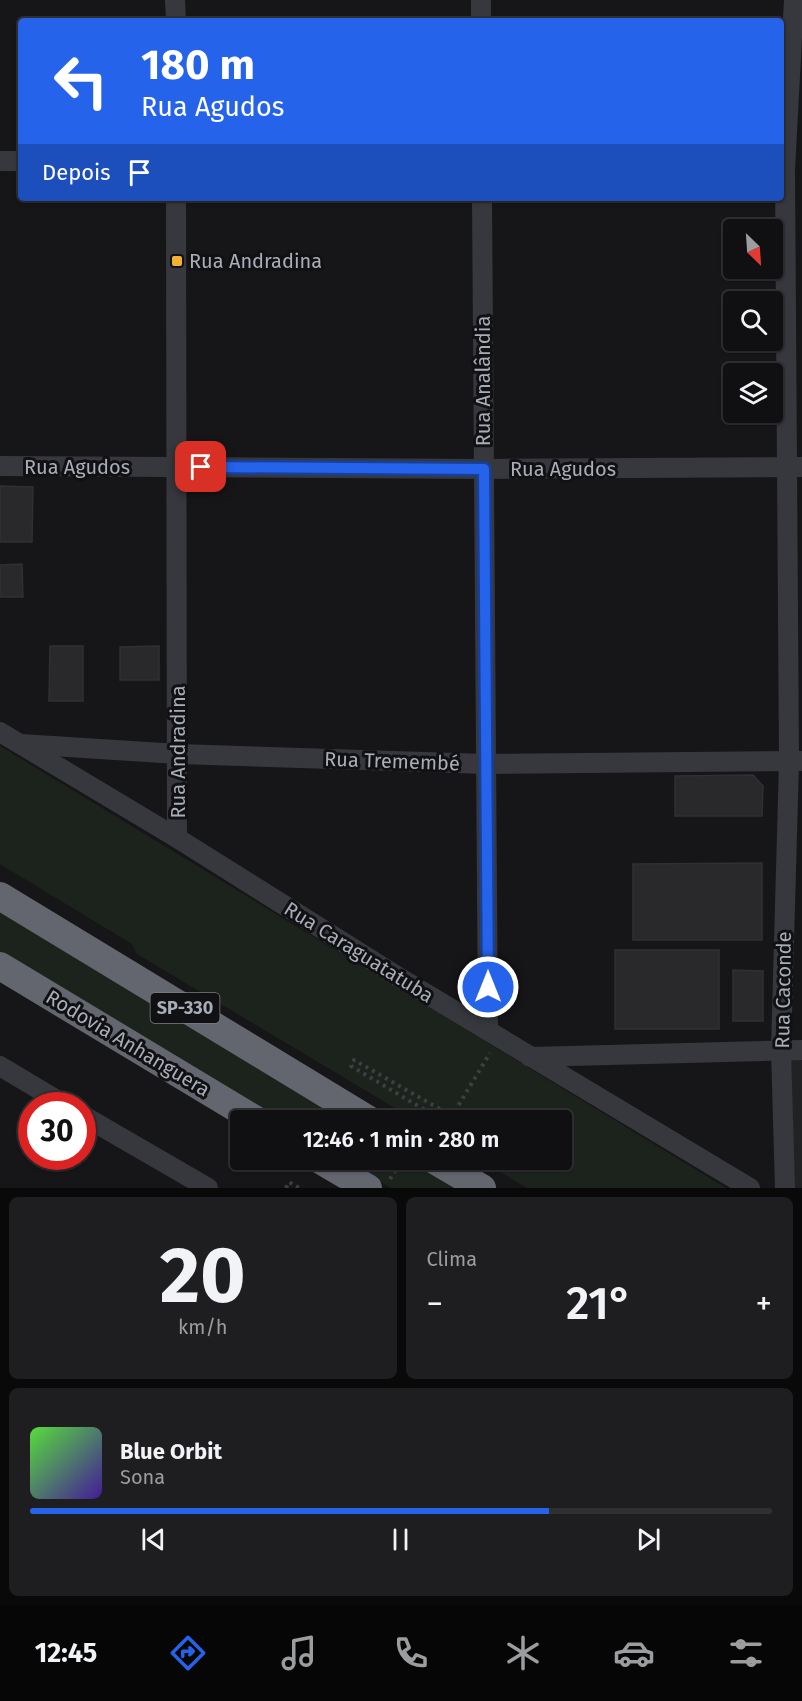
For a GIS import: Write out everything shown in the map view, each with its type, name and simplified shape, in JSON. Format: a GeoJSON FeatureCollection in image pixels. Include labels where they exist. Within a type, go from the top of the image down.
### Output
{"type":"FeatureCollection","features":[{"type":"Feature","properties":{"kind":"highway"},"geometry":{"type":"LineString","coordinates":[[0,881],[130,975]]}},
{"type":"Feature","properties":{"kind":"highway","name":"SP-330"},"geometry":{"type":"LineString","coordinates":[[0,896],[353,1110]]}},
{"type":"Feature","properties":{"kind":"highway","name":"Rodovia Anhanguera"},"geometry":{"type":"LineString","coordinates":[[0,966],[239,1110]]}},
{"type":"Feature","properties":{"kind":"highway"},"geometry":{"type":"LineString","coordinates":[[337,1170],[368,1188]]}},
{"type":"Feature","properties":{"kind":"highway"},"geometry":{"type":"LineString","coordinates":[[451,1170],[482,1188]]}},
{"type":"Feature","properties":{"kind":"street"},"geometry":{"type":"LineString","coordinates":[[175,0],[176,18]]}},
{"type":"Feature","properties":{"kind":"street"},"geometry":{"type":"LineString","coordinates":[[481,0],[481,18]]}},
{"type":"Feature","properties":{"kind":"street","name":"Rua Caconde"},"geometry":{"type":"LineString","coordinates":[[785,1188],[782,1050],[796,761],[795,467],[790,170],[794,0]]}},
{"type":"Feature","properties":{"kind":"street"},"geometry":{"type":"LineString","coordinates":[[0,161],[18,161]]}},
{"type":"Feature","properties":{"kind":"street","name":"Rua Andradina"},"geometry":{"type":"LineString","coordinates":[[176,201],[177,838]]}},
{"type":"Feature","properties":{"kind":"street","name":"Rua Analândia"},"geometry":{"type":"LineString","coordinates":[[482,201],[486,764],[494,1034]]}},
{"type":"Feature","properties":{"kind":"street","name":"Rua Agudos"},"geometry":{"type":"LineString","coordinates":[[0,466],[484,469],[795,467]]}},
{"type":"Feature","properties":{"kind":"street","name":"Rua Caraguatatuba"},"geometry":{"type":"LineString","coordinates":[[0,732],[177,838],[530,1057],[750,1188]]}},
{"type":"Feature","properties":{"kind":"street","name":"Rua Tremembé"},"geometry":{"type":"LineString","coordinates":[[19,743],[178,754],[486,764],[796,761]]}},
{"type":"Feature","properties":{"kind":"street"},"geometry":{"type":"LineString","coordinates":[[530,1057],[802,1050]]}},
{"type":"Feature","properties":{"kind":"street"},"geometry":{"type":"LineString","coordinates":[[0,1066],[44,1092]]}},
{"type":"Feature","properties":{"kind":"street"},"geometry":{"type":"LineString","coordinates":[[96,1124],[186,1182],[208,1188]]}},
{"type":"Feature","properties":{"kind":"path"},"geometry":{"type":"LineString","coordinates":[[455,1110],[494,1034]]}},
{"type":"Feature","properties":{"kind":"path"},"geometry":{"type":"LineString","coordinates":[[425,1110],[351,1066],[354,1060],[441,1110]]}},
{"type":"Feature","properties":{"kind":"path"},"geometry":{"type":"LineString","coordinates":[[385,1188],[396,1170]]}},
{"type":"Feature","properties":{"kind":"path"},"geometry":{"type":"LineString","coordinates":[[286,1188],[289,1182],[299,1188]]}},
{"type":"Feature","properties":{"kind":"shaded area"},"geometry":{"type":"Polygon","coordinates":[[[0,746],[726,1188],[527,1188],[497,1170],[572,1170],[572,1110],[398,1110],[137,954],[132,944],[0,864],[0,746]]]}},
{"type":"Feature","properties":{"kind":"shaded area"},"geometry":{"type":"Polygon","coordinates":[[[0,912],[330,1110],[262,1110],[0,951],[0,912]]]}},
{"type":"Feature","properties":{"kind":"shaded area"},"geometry":{"type":"Polygon","coordinates":[[[781,1050],[802,1050],[802,1188],[785,1188],[781,1050]]]}},
{"type":"Feature","properties":{"kind":"shaded area"},"geometry":{"type":"Polygon","coordinates":[[[361,1170],[429,1170],[459,1188],[391,1188],[361,1170]]]}},
{"type":"Feature","properties":{"kind":"building"},"geometry":{"type":"Polygon","coordinates":[[[0,486],[33,487],[32,542],[0,542],[0,486]]]}},
{"type":"Feature","properties":{"kind":"building"},"geometry":{"type":"Polygon","coordinates":[[[22,564],[23,597],[0,597],[0,565],[22,564]]]}},
{"type":"Feature","properties":{"kind":"building"},"geometry":{"type":"Polygon","coordinates":[[[50,646],[83,646],[83,701],[49,701],[50,646]]]}},
{"type":"Feature","properties":{"kind":"building"},"geometry":{"type":"Polygon","coordinates":[[[159,646],[159,680],[120,680],[120,647],[159,646]]]}},
{"type":"Feature","properties":{"kind":"building"},"geometry":{"type":"Polygon","coordinates":[[[753,775],[763,786],[762,816],[675,816],[675,776],[753,775]]]}},
{"type":"Feature","properties":{"kind":"building"},"geometry":{"type":"Polygon","coordinates":[[[762,863],[762,940],[633,940],[633,864],[762,863]]]}},
{"type":"Feature","properties":{"kind":"building"},"geometry":{"type":"Polygon","coordinates":[[[615,950],[719,950],[719,1029],[615,1029],[615,950]]]}},
{"type":"Feature","properties":{"kind":"building"},"geometry":{"type":"Polygon","coordinates":[[[733,970],[763,971],[763,1021],[733,1021],[733,970]]]}},
{"type":"Feature","properties":{"kind":"place","name":"Rua Andradina"},"geometry":{"type":"Point","coordinates":[177,261]}},
{"type":"Feature","properties":{"kind":"route"},"geometry":{"type":"LineString","coordinates":[[201,467],[484,469],[488,987]]}}]}
